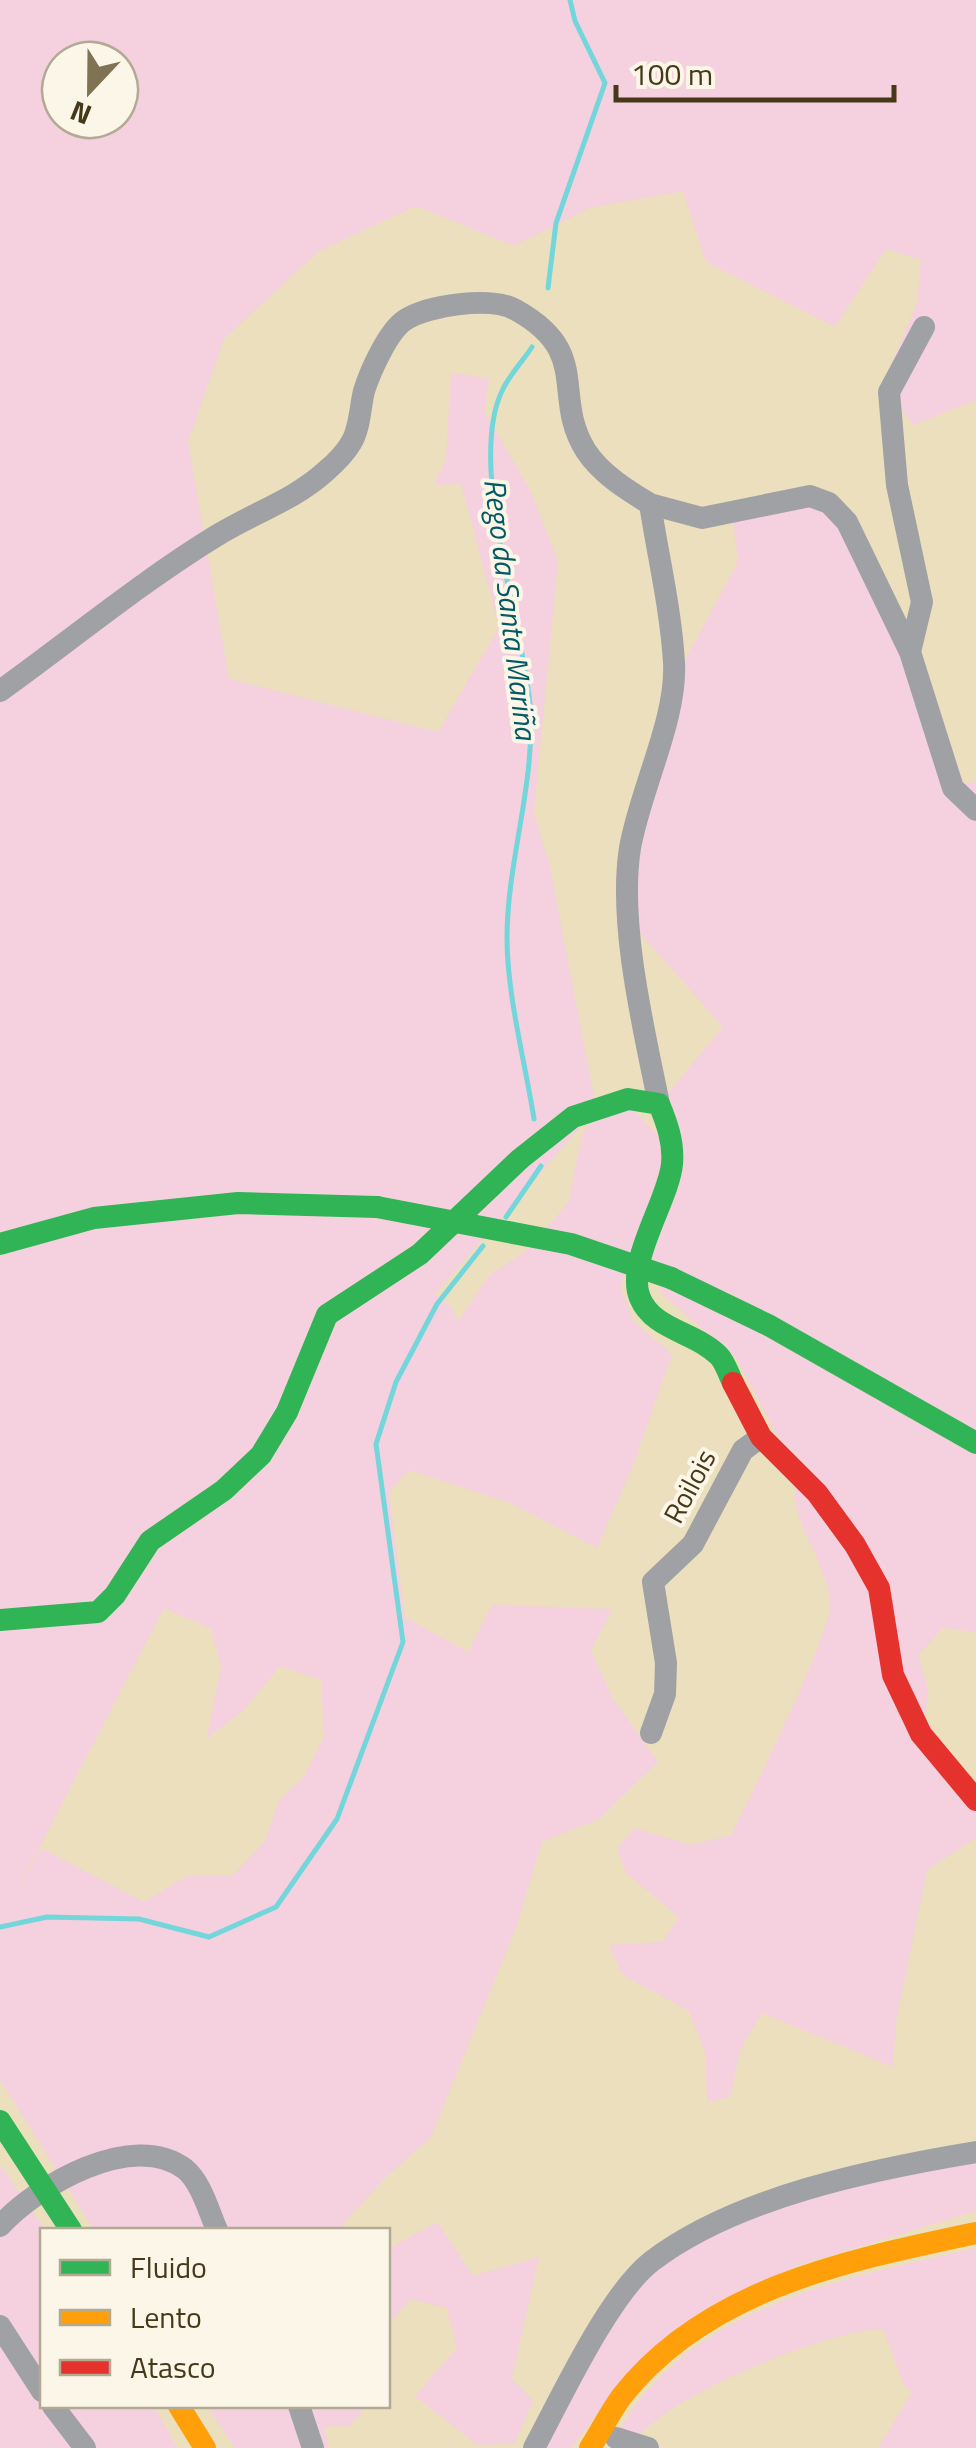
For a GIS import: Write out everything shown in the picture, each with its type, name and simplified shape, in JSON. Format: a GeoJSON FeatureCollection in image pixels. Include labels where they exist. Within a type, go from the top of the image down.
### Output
{"type":"FeatureCollection","features":[{"type":"Feature","properties":{"kind":"main road"},"geometry":{"type":"LineString","coordinates":[[0,1620],[98,1612],[115,1595],[150,1541],[224,1490],[260,1456],[287,1412],[328,1315],[420,1254],[520,1159],[573,1117],[628,1099],[659,1104],[669,1129],[672,1165],[646,1245],[637,1290],[648,1313],[719,1356],[761,1437],[818,1492],[856,1544],[878,1588],[893,1675],[921,1734],[976,1800]]}},
{"type":"Feature","properties":{"kind":"main road"},"geometry":{"type":"LineString","coordinates":[[0,1244],[94,1218],[238,1203],[378,1208],[570,1244],[671,1278],[770,1326],[969,1453]]}},
{"type":"Feature","properties":{"kind":"main road"},"geometry":{"type":"LineString","coordinates":[[770,1326],[852,1354],[976,1425]]}},
{"type":"Feature","properties":{"kind":"main road"},"geometry":{"type":"LineString","coordinates":[[0,2121],[70,2228]]}},
{"type":"Feature","properties":{"kind":"main road"},"geometry":{"type":"LineString","coordinates":[[590,2448],[643,2374],[718,2312],[763,2288],[843,2263],[976,2233]]}},
{"type":"Feature","properties":{"kind":"main road"},"geometry":{"type":"LineString","coordinates":[[181,2408],[204,2448]]}},
{"type":"Feature","properties":{"kind":"street"},"geometry":{"type":"LineString","coordinates":[[0,690],[216,536],[280,504],[326,471],[353,441],[365,387],[402,322],[420,313],[479,304],[511,307],[543,327],[563,352],[575,425],[587,452],[622,486],[650,504],[702,518],[810,496],[829,503],[847,522],[910,652],[953,788],[976,810]]}},
{"type":"Feature","properties":{"kind":"street"},"geometry":{"type":"LineString","coordinates":[[910,652],[922,602],[897,485],[889,392],[924,327]]}},
{"type":"Feature","properties":{"kind":"street"},"geometry":{"type":"LineString","coordinates":[[650,504],[674,665],[668,710],[642,792],[628,881],[638,1004],[659,1104]]}},
{"type":"Feature","properties":{"kind":"street","name":"Roilois"},"geometry":{"type":"LineString","coordinates":[[651,1733],[665,1694],[666,1664],[653,1582],[693,1544],[743,1450],[761,1437]]}},
{"type":"Feature","properties":{"kind":"street"},"geometry":{"type":"LineString","coordinates":[[534,2448],[609,2313],[650,2262],[722,2222],[814,2188],[976,2152]]}},
{"type":"Feature","properties":{"kind":"street"},"geometry":{"type":"LineString","coordinates":[[0,2226],[22,2202],[66,2175],[128,2158],[158,2156],[187,2170],[215,2228]]}},
{"type":"Feature","properties":{"kind":"street"},"geometry":{"type":"LineString","coordinates":[[0,2326],[40,2388]]}},
{"type":"Feature","properties":{"kind":"street"},"geometry":{"type":"LineString","coordinates":[[55,2408],[85,2448]]}},
{"type":"Feature","properties":{"kind":"street"},"geometry":{"type":"LineString","coordinates":[[300,2408],[313,2448]]}},
{"type":"Feature","properties":{"kind":"street"},"geometry":{"type":"LineString","coordinates":[[555,2414],[579,2422]]}},
{"type":"Feature","properties":{"kind":"street"},"geometry":{"type":"LineString","coordinates":[[616,2438],[648,2448]]}},
{"type":"Feature","properties":{"kind":"shaded area"},"geometry":{"type":"Polygon","coordinates":[[[0,0],[976,0],[976,400],[914,425],[882,386],[917,303],[921,260],[886,249],[835,327],[706,262],[683,191],[590,208],[514,246],[416,206],[319,251],[224,339],[188,442],[229,679],[438,732],[499,627],[461,484],[434,485],[446,458],[451,373],[489,378],[484,410],[531,492],[558,561],[534,813],[550,867],[596,1107],[630,1107],[660,1137],[662,1164],[621,1287],[634,1322],[672,1354],[634,1463],[597,1548],[510,1503],[409,1470],[389,1492],[405,1617],[468,1652],[492,1605],[613,1609],[591,1650],[612,1697],[658,1762],[599,1819],[542,1842],[516,1928],[431,2137],[386,2177],[340,2228],[93,2228],[0,2080],[0,0]],[[593,1113],[435,1294],[450,1305],[458,1322],[489,1275],[525,1252],[568,1203],[582,1135],[593,1113]],[[164,1608],[14,1896],[41,1848],[144,1902],[187,1876],[232,1876],[264,1842],[280,1799],[304,1777],[324,1736],[321,1680],[280,1666],[243,1711],[207,1738],[221,1666],[211,1629],[164,1608]]]}},
{"type":"Feature","properties":{"kind":"shaded area"},"geometry":{"type":"Polygon","coordinates":[[[810,496],[847,522],[954,788],[976,781],[976,1632],[943,1628],[918,1655],[928,1690],[925,1719],[976,1789],[976,1838],[927,1870],[896,2022],[893,2067],[762,2013],[741,2048],[730,2097],[707,2102],[705,2053],[689,2011],[623,1975],[608,1945],[663,1942],[679,1917],[626,1873],[617,1849],[634,1828],[691,1845],[731,1835],[804,1680],[830,1603],[827,1585],[796,1506],[797,1473],[736,1358],[663,1295],[645,1245],[672,1165],[659,1104],[723,1027],[631,923],[630,851],[685,660],[738,562],[732,514],[810,496]]]}},
{"type":"Feature","properties":{"kind":"shaded area"},"geometry":{"type":"Polygon","coordinates":[[[976,2152],[976,2211],[793,2267],[604,2406],[571,2448],[536,2448],[646,2267],[737,2217],[976,2152]]]}},
{"type":"Feature","properties":{"kind":"shaded area"},"geometry":{"type":"Polygon","coordinates":[[[0,2165],[45,2228],[40,2228],[40,2408],[155,2408],[177,2448],[0,2448],[0,2165]]]}},
{"type":"Feature","properties":{"kind":"shaded area"},"geometry":{"type":"Polygon","coordinates":[[[437,2222],[473,2276],[539,2257],[512,2378],[533,2401],[514,2444],[477,2445],[415,2396],[457,2348],[447,2308],[411,2299],[390,2323],[390,2248],[437,2222]]]}},
{"type":"Feature","properties":{"kind":"shaded area"},"geometry":{"type":"Polygon","coordinates":[[[976,2248],[976,2448],[878,2448],[912,2392],[904,2385],[883,2329],[825,2341],[745,2370],[672,2409],[645,2429],[630,2448],[610,2448],[639,2400],[676,2362],[719,2331],[818,2288],[976,2248]]]}},
{"type":"Feature","properties":{"kind":"shaded area"},"geometry":{"type":"Polygon","coordinates":[[[208,2408],[365,2408],[351,2425],[324,2427],[329,2448],[235,2448],[208,2408]]]}},
{"type":"Feature","properties":{"kind":"waterway","name":"Rego da Santa Mariña"},"geometry":{"type":"LineString","coordinates":[[548,288],[556,223],[605,83],[575,21],[570,0]]}},
{"type":"Feature","properties":{"kind":"waterway","name":"Rego da Santa Mariña"},"geometry":{"type":"LineString","coordinates":[[532,347],[502,391],[493,422],[491,459],[500,545],[530,705],[529,763],[511,880],[507,938],[513,1005],[534,1119]]}},
{"type":"Feature","properties":{"kind":"waterway","name":"Rego da Santa Mariña"},"geometry":{"type":"LineString","coordinates":[[506,1217],[541,1166]]}},
{"type":"Feature","properties":{"kind":"waterway","name":"Rego da Santa Mariña"},"geometry":{"type":"LineString","coordinates":[[0,1927],[47,1917],[139,1919],[209,1937],[276,1907],[337,1819],[403,1642],[376,1444],[396,1382],[437,1304],[483,1246]]}},
{"type":"Feature","properties":{"kind":"traffic: fast"},"geometry":{"type":"LineString","coordinates":[[0,1620],[98,1612],[115,1595],[150,1541],[224,1490],[261,1455],[287,1412],[327,1315],[420,1254],[520,1159],[573,1117],[628,1099],[659,1104],[672,1148],[669,1178],[638,1267],[640,1298],[655,1317],[719,1356],[733,1383]]}},
{"type":"Feature","properties":{"kind":"traffic: fast"},"geometry":{"type":"LineString","coordinates":[[0,1244],[94,1218],[238,1203],[377,1207]]}},
{"type":"Feature","properties":{"kind":"traffic: fast"},"geometry":{"type":"LineString","coordinates":[[377,1207],[571,1244],[671,1278]]}},
{"type":"Feature","properties":{"kind":"traffic: fast"},"geometry":{"type":"LineString","coordinates":[[671,1278],[770,1326],[976,1443]]}},
{"type":"Feature","properties":{"kind":"traffic: fast"},"geometry":{"type":"LineString","coordinates":[[0,2121],[70,2228]]}},
{"type":"Feature","properties":{"kind":"traffic: slow"},"geometry":{"type":"LineString","coordinates":[[590,2448],[622,2396],[656,2359],[695,2329],[738,2304],[831,2268],[976,2233]]}},
{"type":"Feature","properties":{"kind":"traffic: slow"},"geometry":{"type":"LineString","coordinates":[[180,2408],[205,2448]]}},
{"type":"Feature","properties":{"kind":"traffic: jam"},"geometry":{"type":"LineString","coordinates":[[733,1383],[761,1437],[817,1493],[855,1545],[879,1588],[893,1675],[921,1734],[976,1800]]}}]}
